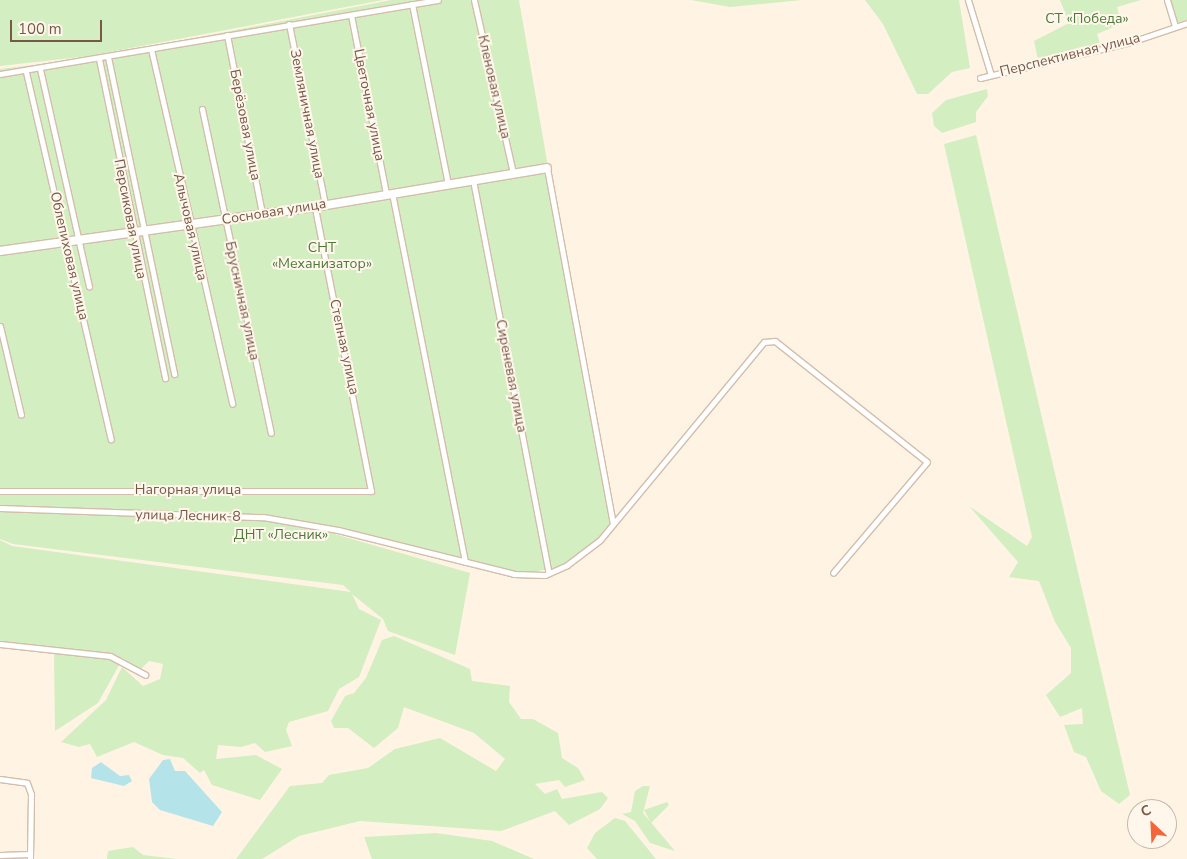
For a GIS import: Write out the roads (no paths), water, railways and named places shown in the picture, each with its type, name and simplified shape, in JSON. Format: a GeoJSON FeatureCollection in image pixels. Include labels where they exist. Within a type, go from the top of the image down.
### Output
{"type":"FeatureCollection","features":[{"type":"Feature","properties":{"kind":"street"},"geometry":{"type":"LineString","coordinates":[[0,74],[40,70],[289,24],[438,0]]}},
{"type":"Feature","properties":{"kind":"street","name":"Кленовая улица"},"geometry":{"type":"LineString","coordinates":[[474,0],[513,173]]}},
{"type":"Feature","properties":{"kind":"street"},"geometry":{"type":"LineString","coordinates":[[968,0],[991,75]]}},
{"type":"Feature","properties":{"kind":"street"},"geometry":{"type":"LineString","coordinates":[[1167,0],[1175,26]]}},
{"type":"Feature","properties":{"kind":"street"},"geometry":{"type":"LineString","coordinates":[[412,4],[448,184]]}},
{"type":"Feature","properties":{"kind":"street","name":"Цветочная улица"},"geometry":{"type":"LineString","coordinates":[[351,15],[465,562]]}},
{"type":"Feature","properties":{"kind":"street","name":"Перспективная улица"},"geometry":{"type":"LineString","coordinates":[[980,78],[1131,42],[1187,22]]}},
{"type":"Feature","properties":{"kind":"street","name":"Земляничная улица"},"geometry":{"type":"LineString","coordinates":[[289,24],[325,204]]}},
{"type":"Feature","properties":{"kind":"street","name":"Берёзовая улица"},"geometry":{"type":"LineString","coordinates":[[228,35],[262,214]]}},
{"type":"Feature","properties":{"kind":"street","name":"Алычовая улица"},"geometry":{"type":"LineString","coordinates":[[151,49],[189,225],[232,404]]}},
{"type":"Feature","properties":{"kind":"street"},"geometry":{"type":"LineString","coordinates":[[108,57],[142,232],[174,374]]}},
{"type":"Feature","properties":{"kind":"street","name":"Персиковая улица"},"geometry":{"type":"LineString","coordinates":[[99,59],[132,234],[164,378]]}},
{"type":"Feature","properties":{"kind":"street"},"geometry":{"type":"LineString","coordinates":[[40,70],[89,287]]}},
{"type":"Feature","properties":{"kind":"street","name":"Облепиховая улица"},"geometry":{"type":"LineString","coordinates":[[26,72],[110,439]]}},
{"type":"Feature","properties":{"kind":"street","name":"Брусничная улица"},"geometry":{"type":"LineString","coordinates":[[202,109],[224,220],[271,433]]}},
{"type":"Feature","properties":{"kind":"street"},"geometry":{"type":"LineString","coordinates":[[547,168],[613,524]]}},
{"type":"Feature","properties":{"kind":"street","name":"Сосновая улица"},"geometry":{"type":"LineString","coordinates":[[0,251],[314,207],[547,168]]}},
{"type":"Feature","properties":{"kind":"street","name":"Сиреневая улица"},"geometry":{"type":"LineString","coordinates":[[473,180],[549,573]]}},
{"type":"Feature","properties":{"kind":"street","name":"Степная улица"},"geometry":{"type":"LineString","coordinates":[[314,207],[374,488]]}},
{"type":"Feature","properties":{"kind":"street"},"geometry":{"type":"LineString","coordinates":[[0,326],[21,415]]}},
{"type":"Feature","properties":{"kind":"street"},"geometry":{"type":"LineString","coordinates":[[549,573],[585,554],[613,524],[764,342],[775,341],[926,462],[834,573]]}},
{"type":"Feature","properties":{"kind":"street","name":"Нагорная улица"},"geometry":{"type":"LineString","coordinates":[[0,491],[366,491],[374,488]]}},
{"type":"Feature","properties":{"kind":"street","name":"улица Лесник-8"},"geometry":{"type":"LineString","coordinates":[[0,508],[263,517],[374,539],[514,574],[549,573]]}},
{"type":"Feature","properties":{"kind":"street"},"geometry":{"type":"LineString","coordinates":[[0,644],[110,656],[145,674]]}},
{"type":"Feature","properties":{"kind":"street"},"geometry":{"type":"LineString","coordinates":[[0,779],[27,783],[31,794],[30,856],[0,854]]}},
{"type":"Feature","properties":{"kind":"water"},"geometry":{"type":"Polygon","coordinates":[[[170,759],[175,771],[185,771],[222,812],[213,826],[160,810],[152,802],[149,779],[163,760],[170,759]]]}},
{"type":"Feature","properties":{"kind":"water"},"geometry":{"type":"Polygon","coordinates":[[[101,762],[120,776],[129,775],[132,781],[124,786],[91,778],[92,768],[101,762]]]}},
{"type":"Feature","properties":{"kind":"park label","name":"СТ «Победа»"},"geometry":{"type":"Point","coordinates":[1087,19]}},
{"type":"Feature","properties":{"kind":"park label","name":"СНТ «Механизатор»"},"geometry":{"type":"Point","coordinates":[322,256]}},
{"type":"Feature","properties":{"kind":"park label","name":"ДНТ «Лесник»"},"geometry":{"type":"Point","coordinates":[281,535]}}]}
